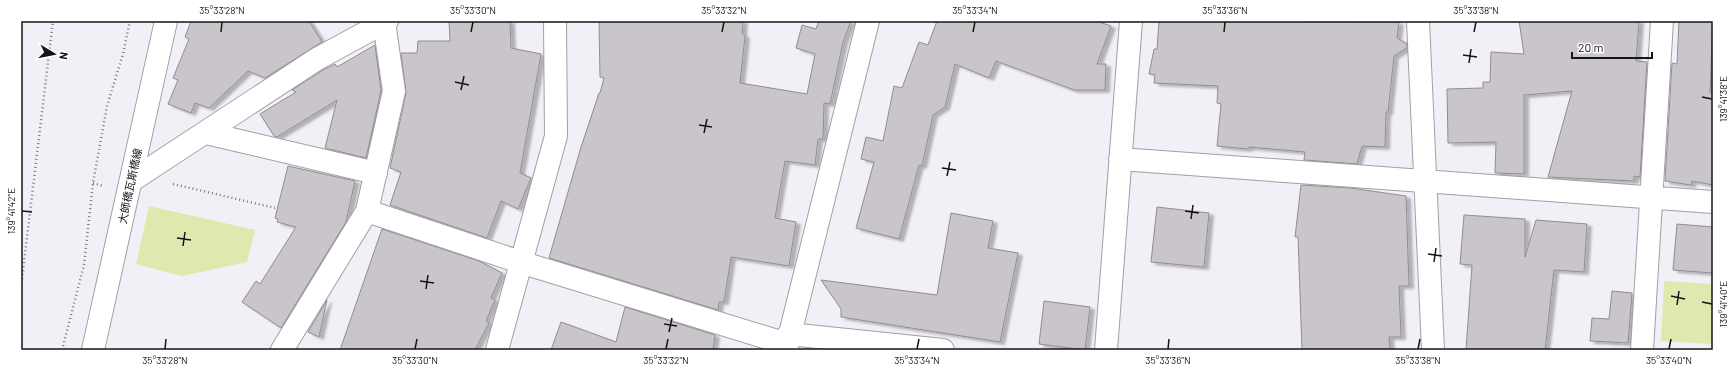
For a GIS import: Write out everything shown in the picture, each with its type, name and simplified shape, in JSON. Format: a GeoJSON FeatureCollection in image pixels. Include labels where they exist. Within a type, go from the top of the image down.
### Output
{"type":"FeatureCollection","features":[{"type":"Feature","properties":{"kind":"street","name":"大師橋瓦斯橋線"},"geometry":{"type":"LineString","coordinates":[[93,350],[166,21]]}},
{"type":"Feature","properties":{"kind":"street"},"geometry":{"type":"LineString","coordinates":[[497,350],[520,262],[556,136],[556,21]]}},
{"type":"Feature","properties":{"kind":"street"},"geometry":{"type":"LineString","coordinates":[[787,343],[868,21]]}},
{"type":"Feature","properties":{"kind":"street"},"geometry":{"type":"LineString","coordinates":[[1106,350],[1131,21]]}},
{"type":"Feature","properties":{"kind":"street"},"geometry":{"type":"LineString","coordinates":[[1418,21],[1433,350]]}},
{"type":"Feature","properties":{"kind":"street"},"geometry":{"type":"LineString","coordinates":[[1642,350],[1662,21]]}},
{"type":"Feature","properties":{"kind":"street"},"geometry":{"type":"LineString","coordinates":[[131,181],[318,59],[385,22],[394,91],[367,210],[282,350]]}},
{"type":"Feature","properties":{"kind":"street"},"geometry":{"type":"LineString","coordinates":[[206,133],[376,173]]}},
{"type":"Feature","properties":{"kind":"street"},"geometry":{"type":"LineString","coordinates":[[1120,158],[1651,196],[1713,202]]}},
{"type":"Feature","properties":{"kind":"street"},"geometry":{"type":"LineString","coordinates":[[367,210],[520,262],[787,343],[943,350]]}},
{"type":"Feature","properties":{"kind":"path"},"geometry":{"type":"LineString","coordinates":[[21,286],[53,21]]}},
{"type":"Feature","properties":{"kind":"path"},"geometry":{"type":"LineString","coordinates":[[62,350],[84,265],[93,183],[107,106],[123,54],[130,21]]}},
{"type":"Feature","properties":{"kind":"path"},"geometry":{"type":"LineString","coordinates":[[168,183],[275,208]]}},
{"type":"Feature","properties":{"kind":"green space"},"geometry":{"type":"Polygon","coordinates":[[[149,206],[255,230],[247,262],[182,276],[136,264],[149,206]]]}},
{"type":"Feature","properties":{"kind":"green space"},"geometry":{"type":"Polygon","coordinates":[[[1664,281],[1713,284],[1713,344],[1661,341],[1664,281]]]}},
{"type":"Feature","properties":{"kind":"building"},"geometry":{"type":"Polygon","coordinates":[[[191,21],[309,21],[322,42],[265,78],[248,71],[209,108],[195,103],[191,113],[168,104],[178,80],[173,78],[189,39],[185,37],[191,21]]]}},
{"type":"Feature","properties":{"kind":"building"},"geometry":{"type":"Polygon","coordinates":[[[449,21],[510,21],[511,48],[541,54],[520,173],[531,178],[518,209],[501,201],[487,238],[390,205],[401,172],[390,168],[406,93],[401,53],[417,53],[418,41],[450,41],[449,21]]]}},
{"type":"Feature","properties":{"kind":"building"},"geometry":{"type":"Polygon","coordinates":[[[599,21],[743,21],[742,33],[745,36],[740,83],[807,94],[815,54],[796,48],[802,25],[816,29],[819,21],[851,21],[843,42],[830,104],[824,103],[823,139],[818,139],[815,165],[785,161],[775,218],[796,222],[789,266],[731,257],[724,302],[719,302],[718,310],[549,258],[581,147],[604,78],[600,77],[599,21]]]}},
{"type":"Feature","properties":{"kind":"building"},"geometry":{"type":"Polygon","coordinates":[[[937,21],[1096,21],[1111,26],[1097,64],[1106,64],[1105,90],[1074,90],[996,61],[989,78],[955,64],[945,107],[933,115],[922,166],[919,165],[899,239],[856,228],[874,162],[861,159],[866,137],[883,141],[894,86],[902,88],[919,42],[928,45],[937,21]]]}},
{"type":"Feature","properties":{"kind":"building"},"geometry":{"type":"Polygon","coordinates":[[[1159,21],[1399,22],[1397,38],[1407,44],[1407,48],[1394,56],[1388,112],[1386,112],[1385,147],[1362,146],[1357,164],[1304,160],[1305,152],[1217,146],[1221,104],[1217,103],[1218,86],[1154,83],[1155,75],[1149,74],[1154,49],[1157,49],[1159,21]]]}},
{"type":"Feature","properties":{"kind":"building"},"geometry":{"type":"Polygon","coordinates":[[[1519,21],[1639,21],[1636,61],[1647,62],[1640,177],[1634,176],[1634,181],[1548,177],[1572,91],[1524,95],[1524,174],[1495,173],[1496,142],[1448,143],[1447,89],[1483,88],[1483,82],[1490,82],[1491,52],[1524,54],[1519,21]]]}},
{"type":"Feature","properties":{"kind":"building"},"geometry":{"type":"Polygon","coordinates":[[[1679,21],[1713,21],[1710,93],[1713,94],[1713,185],[1692,181],[1691,185],[1665,181],[1672,63],[1677,64],[1679,21]]]}},
{"type":"Feature","properties":{"kind":"building"},"geometry":{"type":"Polygon","coordinates":[[[375,45],[381,91],[366,158],[325,148],[337,100],[277,137],[274,136],[260,114],[296,92],[292,90],[323,70],[335,64],[337,67],[375,45]]]}},
{"type":"Feature","properties":{"kind":"building"},"geometry":{"type":"Polygon","coordinates":[[[288,166],[355,181],[346,222],[281,328],[242,302],[256,281],[260,284],[296,227],[277,222],[278,219],[275,218],[288,166]]]}},
{"type":"Feature","properties":{"kind":"building"},"geometry":{"type":"Polygon","coordinates":[[[1301,185],[1351,188],[1406,196],[1409,286],[1399,286],[1401,337],[1389,337],[1390,350],[1302,350],[1298,237],[1295,237],[1301,185]]]}},
{"type":"Feature","properties":{"kind":"building"},"geometry":{"type":"Polygon","coordinates":[[[1157,207],[1209,213],[1204,267],[1151,262],[1157,207]]]}},
{"type":"Feature","properties":{"kind":"building"},"geometry":{"type":"Polygon","coordinates":[[[951,213],[993,221],[988,248],[1018,253],[1000,342],[841,317],[841,309],[821,280],[937,295],[951,213]]]}},
{"type":"Feature","properties":{"kind":"building"},"geometry":{"type":"Polygon","coordinates":[[[1464,215],[1525,219],[1525,257],[1536,220],[1587,224],[1584,272],[1554,270],[1545,350],[1466,350],[1472,265],[1460,264],[1464,215]]]}},
{"type":"Feature","properties":{"kind":"building"},"geometry":{"type":"Polygon","coordinates":[[[1677,224],[1713,227],[1713,273],[1673,270],[1677,224]]]}},
{"type":"Feature","properties":{"kind":"building"},"geometry":{"type":"Polygon","coordinates":[[[382,229],[479,261],[502,273],[491,298],[495,300],[486,321],[489,323],[475,350],[340,350],[382,229]]]}},
{"type":"Feature","properties":{"kind":"building"},"geometry":{"type":"Polygon","coordinates":[[[1612,291],[1632,293],[1628,343],[1590,341],[1592,318],[1609,319],[1612,291]]]}},
{"type":"Feature","properties":{"kind":"building"},"geometry":{"type":"Polygon","coordinates":[[[327,300],[319,337],[308,332],[327,300]]]}},
{"type":"Feature","properties":{"kind":"building"},"geometry":{"type":"Polygon","coordinates":[[[1044,301],[1090,307],[1085,350],[1039,344],[1044,301]]]}},
{"type":"Feature","properties":{"kind":"building"},"geometry":{"type":"Polygon","coordinates":[[[625,307],[715,335],[713,350],[551,350],[561,322],[616,342],[625,307]]]}}]}
